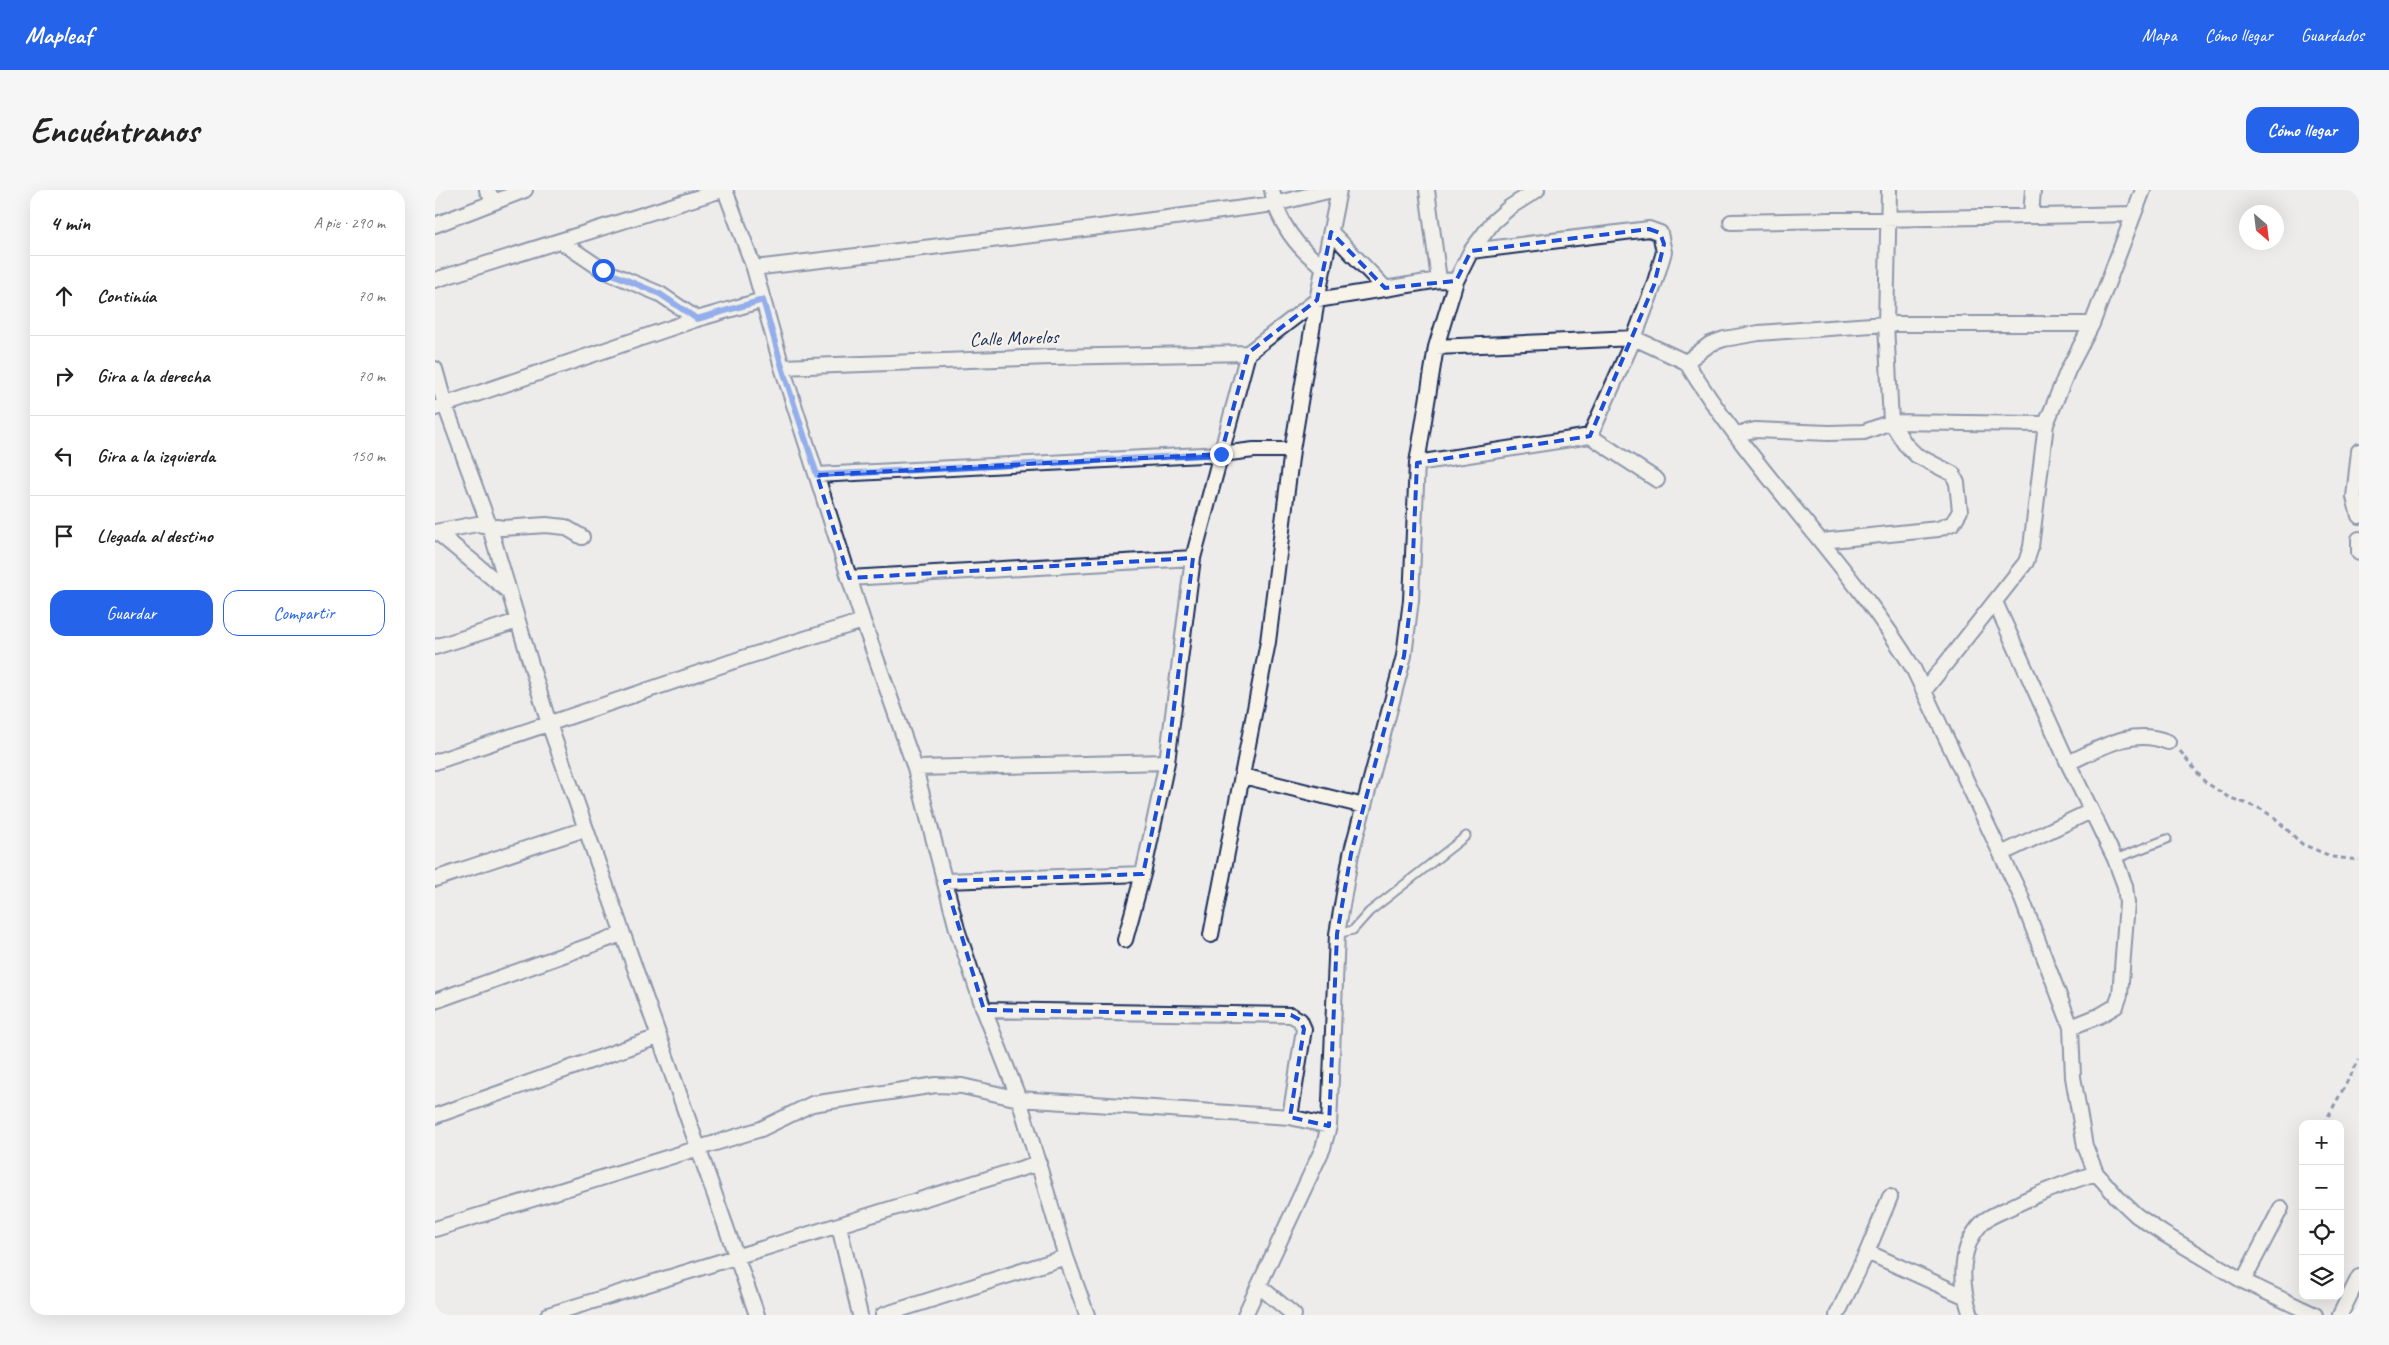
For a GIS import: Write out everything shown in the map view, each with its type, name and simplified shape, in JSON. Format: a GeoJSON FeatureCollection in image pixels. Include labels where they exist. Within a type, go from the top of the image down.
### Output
{"type":"FeatureCollection","features":[{"type":"Feature","properties":{"kind":"street"},"geometry":{"type":"LineString","coordinates":[[435,225],[491,196],[525,190]]}},
{"type":"Feature","properties":{"kind":"street"},"geometry":{"type":"LineString","coordinates":[[435,280],[723,190],[754,268],[782,367],[849,578],[915,768],[957,929],[984,1010],[1019,1099],[1066,1257],[1087,1315]]}},
{"type":"Feature","properties":{"kind":"street"},"geometry":{"type":"LineString","coordinates":[[754,268],[1016,238],[1273,197],[1332,190]]}},
{"type":"Feature","properties":{"kind":"street"},"geometry":{"type":"LineString","coordinates":[[1211,935],[1268,642],[1291,450],[1317,300],[1339,190]]}},
{"type":"Feature","properties":{"kind":"street"},"geometry":{"type":"LineString","coordinates":[[1427,190],[1439,280]]}},
{"type":"Feature","properties":{"kind":"street"},"geometry":{"type":"LineString","coordinates":[[1822,541],[1938,529],[1953,523],[1960,511],[1959,492],[1953,474],[1916,455],[1905,444],[1891,422],[1886,324],[1889,190]]}},
{"type":"Feature","properties":{"kind":"street"},"geometry":{"type":"LineString","coordinates":[[2031,216],[2033,190]]}},
{"type":"Feature","properties":{"kind":"street"},"geometry":{"type":"LineString","coordinates":[[1924,690],[2026,562],[2031,547],[2046,424],[2091,324],[2143,190]]}},
{"type":"Feature","properties":{"kind":"street"},"geometry":{"type":"LineString","coordinates":[[1245,1315],[1323,1148],[1329,1126],[1337,934],[1351,854],[1404,656],[1411,600],[1417,463],[1436,346],[1456,281],[1471,251],[1493,222],[1533,191]]}},
{"type":"Feature","properties":{"kind":"street"},"geometry":{"type":"LineString","coordinates":[[1273,197],[1288,231],[1311,259],[1324,266]]}},
{"type":"Feature","properties":{"kind":"street"},"geometry":{"type":"LineString","coordinates":[[1731,222],[2134,214]]}},
{"type":"Feature","properties":{"kind":"street"},"geometry":{"type":"LineString","coordinates":[[1471,251],[1649,230],[1661,233],[1664,252],[1654,285],[1634,338],[1590,436]]}},
{"type":"Feature","properties":{"kind":"street"},"geometry":{"type":"LineString","coordinates":[[1331,232],[1385,288]]}},
{"type":"Feature","properties":{"kind":"street"},"geometry":{"type":"LineString","coordinates":[[560,241],[603,270],[660,294],[697,319]]}},
{"type":"Feature","properties":{"kind":"street"},"geometry":{"type":"LineString","coordinates":[[1125,940],[1143,874],[1167,762],[1193,558],[1249,353],[1317,300],[1439,280],[1456,281]]}},
{"type":"Feature","properties":{"kind":"street"},"geometry":{"type":"LineString","coordinates":[[440,406],[697,319],[763,300]]}},
{"type":"Feature","properties":{"kind":"street"},"geometry":{"type":"LineString","coordinates":[[1686,362],[1710,344],[1740,335],[1886,324],[2091,324]]}},
{"type":"Feature","properties":{"kind":"street"},"geometry":{"type":"LineString","coordinates":[[1436,346],[1634,338],[1686,362],[1736,434],[1822,541],[1897,641],[1924,690],[2021,894],[2071,1027],[2073,1077],[2085,1146],[2097,1173],[2118,1198],[2136,1215],[2243,1281],[2315,1315]]}},
{"type":"Feature","properties":{"kind":"street","name":"Calle Morelos"},"geometry":{"type":"LineString","coordinates":[[782,367],[1051,357],[1249,353]]}},
{"type":"Feature","properties":{"kind":"street"},"geometry":{"type":"LineString","coordinates":[[435,369],[440,406],[489,525],[507,590],[549,724],[757,1315]]}},
{"type":"Feature","properties":{"kind":"street"},"geometry":{"type":"LineString","coordinates":[[1736,434],[1755,430],[1829,433],[1864,432],[1891,422],[2046,424]]}},
{"type":"Feature","properties":{"kind":"street"},"geometry":{"type":"LineString","coordinates":[[1417,463],[1590,436],[1657,480]]}},
{"type":"Feature","properties":{"kind":"street"},"geometry":{"type":"LineString","coordinates":[[817,475],[1221,454],[1254,450],[1291,450]]}},
{"type":"Feature","properties":{"kind":"street"},"geometry":{"type":"LineString","coordinates":[[2359,451],[2354,497],[2359,516]]}},
{"type":"Feature","properties":{"kind":"street"},"geometry":{"type":"LineString","coordinates":[[436,532],[477,524],[503,528],[546,524],[565,528],[582,537]]}},
{"type":"Feature","properties":{"kind":"street"},"geometry":{"type":"LineString","coordinates":[[436,532],[507,590]]}},
{"type":"Feature","properties":{"kind":"street"},"geometry":{"type":"LineString","coordinates":[[2359,539],[2359,553]]}},
{"type":"Feature","properties":{"kind":"street"},"geometry":{"type":"LineString","coordinates":[[849,578],[1193,558]]}},
{"type":"Feature","properties":{"kind":"street"},"geometry":{"type":"LineString","coordinates":[[1995,602],[2068,763],[2115,859],[2125,886],[2127,902],[2121,995],[2116,1006],[2099,1016],[2071,1027]]}},
{"type":"Feature","properties":{"kind":"street"},"geometry":{"type":"LineString","coordinates":[[435,647],[517,621]]}},
{"type":"Feature","properties":{"kind":"street"},"geometry":{"type":"LineString","coordinates":[[435,762],[737,660],[863,621]]}},
{"type":"Feature","properties":{"kind":"street"},"geometry":{"type":"LineString","coordinates":[[2068,763],[2117,741],[2137,736],[2154,736],[2167,742]]}},
{"type":"Feature","properties":{"kind":"street"},"geometry":{"type":"LineString","coordinates":[[915,768],[1167,762]]}},
{"type":"Feature","properties":{"kind":"street"},"geometry":{"type":"LineString","coordinates":[[1243,776],[1364,806]]}},
{"type":"Feature","properties":{"kind":"street"},"geometry":{"type":"LineString","coordinates":[[2001,854],[2091,811]]}},
{"type":"Feature","properties":{"kind":"street"},"geometry":{"type":"LineString","coordinates":[[435,879],[585,829]]}},
{"type":"Feature","properties":{"kind":"street"},"geometry":{"type":"LineString","coordinates":[[945,881],[1143,874]]}},
{"type":"Feature","properties":{"kind":"street"},"geometry":{"type":"LineString","coordinates":[[435,1001],[622,934]]}},
{"type":"Feature","properties":{"kind":"street"},"geometry":{"type":"LineString","coordinates":[[984,1010],[1291,1015],[1300,1020],[1304,1029],[1290,1117]]}},
{"type":"Feature","properties":{"kind":"street"},"geometry":{"type":"LineString","coordinates":[[435,1116],[658,1038]]}},
{"type":"Feature","properties":{"kind":"street"},"geometry":{"type":"LineString","coordinates":[[435,1229],[761,1129],[811,1104],[935,1085],[962,1086],[1019,1099],[1290,1117],[1329,1126]]}},
{"type":"Feature","properties":{"kind":"street"},"geometry":{"type":"LineString","coordinates":[[548,1315],[1039,1163]]}},
{"type":"Feature","properties":{"kind":"street"},"geometry":{"type":"LineString","coordinates":[[1971,1315],[1964,1296],[1964,1258],[1974,1233],[1985,1220],[2043,1190],[2097,1173]]}},
{"type":"Feature","properties":{"kind":"street"},"geometry":{"type":"LineString","coordinates":[[1837,1315],[1867,1252],[1890,1197]]}},
{"type":"Feature","properties":{"kind":"street"},"geometry":{"type":"LineString","coordinates":[[2243,1281],[2281,1208]]}},
{"type":"Feature","properties":{"kind":"street"},"geometry":{"type":"LineString","coordinates":[[839,1226],[860,1315]]}},
{"type":"Feature","properties":{"kind":"street"},"geometry":{"type":"LineString","coordinates":[[1867,1252],[1964,1296]]}},
{"type":"Feature","properties":{"kind":"street"},"geometry":{"type":"LineString","coordinates":[[883,1315],[1066,1257]]}},
{"type":"Feature","properties":{"kind":"street"},"geometry":{"type":"LineString","coordinates":[[2340,1315],[2359,1277]]}},
{"type":"Feature","properties":{"kind":"street"},"geometry":{"type":"LineString","coordinates":[[1259,1286],[1294,1315]]}},
{"type":"Feature","properties":{"kind":"lane"},"geometry":{"type":"LineString","coordinates":[[1337,934],[1353,930],[1369,912],[1466,836]]}},
{"type":"Feature","properties":{"kind":"lane"},"geometry":{"type":"LineString","coordinates":[[2115,859],[2167,839]]}},
{"type":"Feature","properties":{"kind":"path"},"geometry":{"type":"LineString","coordinates":[[2167,742],[2181,752],[2204,781],[2228,797],[2261,809],[2275,818],[2302,844],[2333,857],[2359,860]]}},
{"type":"Feature","properties":{"kind":"path"},"geometry":{"type":"LineString","coordinates":[[2326,1120],[2359,1060]]}},
{"type":"Feature","properties":{"kind":"highlighted area"},"geometry":{"type":"Polygon","coordinates":[[[1649,229],[1660,233],[1664,244],[1654,285],[1590,436],[1417,463],[1411,600],[1404,656],[1351,854],[1337,934],[1329,1126],[1290,1117],[1304,1029],[1300,1020],[1291,1015],[984,1010],[945,881],[1143,874],[1167,762],[1193,558],[849,578],[817,475],[1221,454],[1248,353],[1317,300],[1331,232],[1385,288],[1456,281],[1471,251],[1649,229]]]}},
{"type":"Feature","properties":{"kind":"route"},"geometry":{"type":"LineString","coordinates":[[603,270],[660,294],[697,319],[763,300],[782,367],[817,475],[1221,454]]}}]}
